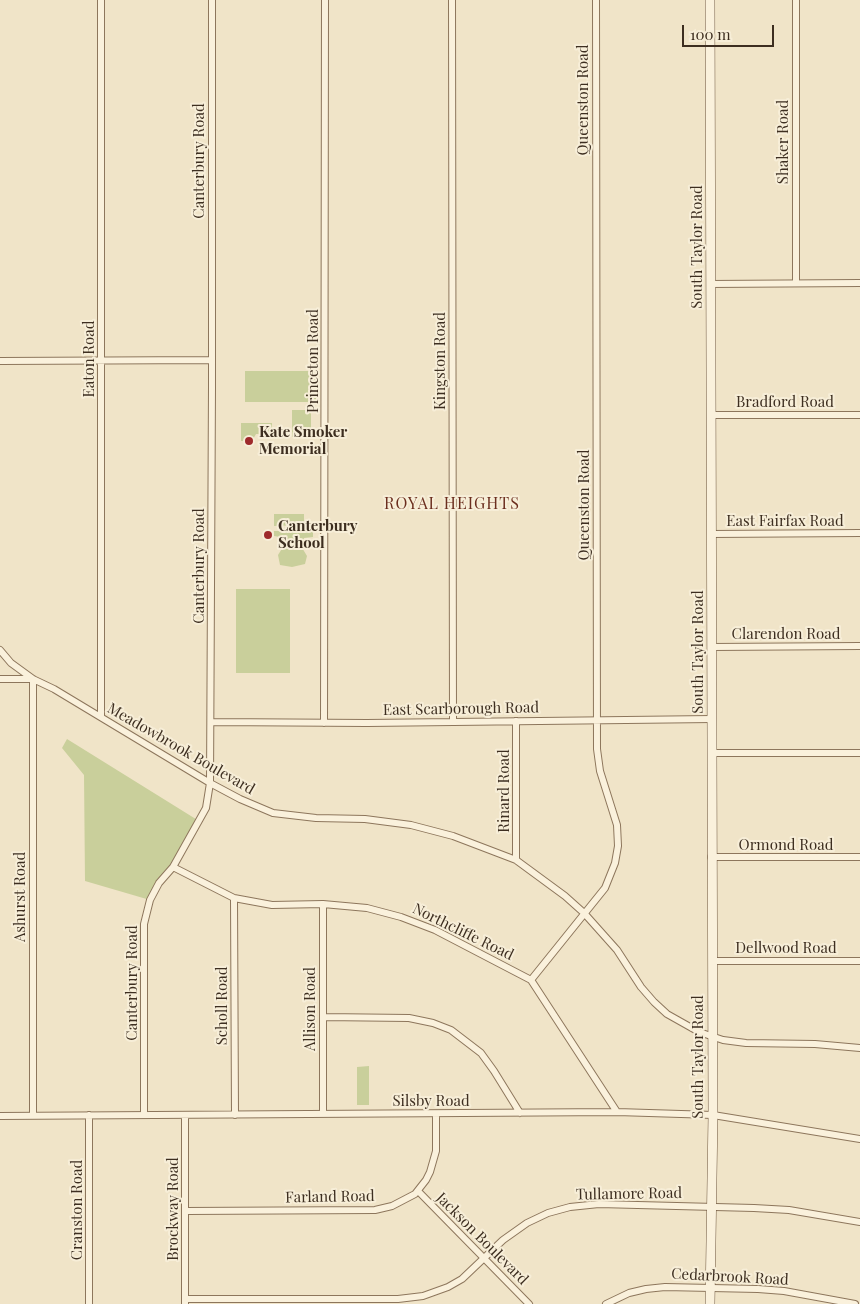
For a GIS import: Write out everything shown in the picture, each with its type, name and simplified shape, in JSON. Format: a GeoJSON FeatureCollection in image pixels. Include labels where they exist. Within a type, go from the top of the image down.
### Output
{"type":"FeatureCollection","features":[{"type":"Feature","properties":{"kind":"main road","name":"South Taylor Road"},"geometry":{"type":"LineString","coordinates":[[710,0],[713,1115],[710,1304]]}},
{"type":"Feature","properties":{"kind":"street","name":"Eaton Road"},"geometry":{"type":"LineString","coordinates":[[101,0],[101,717]]}},
{"type":"Feature","properties":{"kind":"street","name":"Canterbury Road"},"geometry":{"type":"LineString","coordinates":[[144,1114],[144,924],[150,900],[159,883],[173,867],[206,808],[210,783],[212,0]]}},
{"type":"Feature","properties":{"kind":"street","name":"Princeton Road"},"geometry":{"type":"LineString","coordinates":[[324,723],[325,0]]}},
{"type":"Feature","properties":{"kind":"street","name":"Kingston Road"},"geometry":{"type":"LineString","coordinates":[[452,0],[453,722]]}},
{"type":"Feature","properties":{"kind":"street","name":"Queenston Road"},"geometry":{"type":"LineString","coordinates":[[531,980],[605,888],[615,863],[618,846],[617,825],[600,771],[597,749],[596,0]]}},
{"type":"Feature","properties":{"kind":"street","name":"Shaker Road"},"geometry":{"type":"LineString","coordinates":[[796,0],[796,283]]}},
{"type":"Feature","properties":{"kind":"street"},"geometry":{"type":"LineString","coordinates":[[710,284],[860,283]]}},
{"type":"Feature","properties":{"kind":"street"},"geometry":{"type":"LineString","coordinates":[[0,361],[212,360]]}},
{"type":"Feature","properties":{"kind":"street","name":"Bradford Road"},"geometry":{"type":"LineString","coordinates":[[711,415],[860,415]]}},
{"type":"Feature","properties":{"kind":"street","name":"East Fairfax Road"},"geometry":{"type":"LineString","coordinates":[[711,534],[860,533]]}},
{"type":"Feature","properties":{"kind":"street","name":"Clarendon Road"},"geometry":{"type":"LineString","coordinates":[[712,647],[860,646]]}},
{"type":"Feature","properties":{"kind":"street","name":"Meadowbrook Boulevard"},"geometry":{"type":"LineString","coordinates":[[0,650],[11,663],[33,680],[54,689],[240,799],[273,812],[316,818],[365,819],[411,825],[453,836],[516,860],[565,896],[584,914],[617,950],[641,987],[654,1002],[679,1022],[712,1037],[746,1043],[815,1044],[860,1048]]}},
{"type":"Feature","properties":{"kind":"street"},"geometry":{"type":"LineString","coordinates":[[0,680],[33,680]]}},
{"type":"Feature","properties":{"kind":"street","name":"Ashurst Road"},"geometry":{"type":"LineString","coordinates":[[33,680],[33,1116]]}},
{"type":"Feature","properties":{"kind":"street","name":"East Scarborough Road"},"geometry":{"type":"LineString","coordinates":[[211,722],[324,723],[712,719]]}},
{"type":"Feature","properties":{"kind":"street","name":"Rinard Road"},"geometry":{"type":"LineString","coordinates":[[516,721],[516,860]]}},
{"type":"Feature","properties":{"kind":"street"},"geometry":{"type":"LineString","coordinates":[[712,753],[860,753]]}},
{"type":"Feature","properties":{"kind":"street","name":"Ormond Road"},"geometry":{"type":"LineString","coordinates":[[712,858],[860,857]]}},
{"type":"Feature","properties":{"kind":"street","name":"Northcliffe Road"},"geometry":{"type":"LineString","coordinates":[[173,867],[234,898],[272,905],[323,904],[367,908],[401,917],[435,930],[531,980],[616,1112]]}},
{"type":"Feature","properties":{"kind":"street","name":"Scholl Road"},"geometry":{"type":"LineString","coordinates":[[234,898],[235,1115]]}},
{"type":"Feature","properties":{"kind":"street","name":"Allison Road"},"geometry":{"type":"LineString","coordinates":[[323,904],[323,1114]]}},
{"type":"Feature","properties":{"kind":"street","name":"Dellwood Road"},"geometry":{"type":"LineString","coordinates":[[712,961],[860,961]]}},
{"type":"Feature","properties":{"kind":"street"},"geometry":{"type":"LineString","coordinates":[[322,1017],[409,1018],[433,1023],[451,1030],[481,1053],[520,1112]]}},
{"type":"Feature","properties":{"kind":"street","name":"Silsby Road"},"geometry":{"type":"LineString","coordinates":[[0,1116],[616,1112],[713,1115],[860,1139]]}},
{"type":"Feature","properties":{"kind":"street","name":"Farland Road"},"geometry":{"type":"LineString","coordinates":[[186,1210],[379,1210],[399,1204],[418,1191],[426,1180],[434,1162],[436,1114]]}},
{"type":"Feature","properties":{"kind":"street","name":"Cranston Road"},"geometry":{"type":"LineString","coordinates":[[89,1115],[89,1304]]}},
{"type":"Feature","properties":{"kind":"street","name":"Brockway Road"},"geometry":{"type":"LineString","coordinates":[[185,1115],[185,1302]]}},
{"type":"Feature","properties":{"kind":"street","name":"Jackson Boulevard"},"geometry":{"type":"LineString","coordinates":[[418,1191],[529,1304]]}},
{"type":"Feature","properties":{"kind":"street","name":"Tullamore Road"},"geometry":{"type":"LineString","coordinates":[[185,1302],[398,1299],[423,1296],[448,1287],[462,1278],[503,1240],[527,1223],[570,1207],[599,1204],[712,1206],[789,1210],[860,1222]]}},
{"type":"Feature","properties":{"kind":"street","name":"Cedarbrook Road"},"geometry":{"type":"LineString","coordinates":[[606,1304],[629,1293],[665,1287],[711,1287],[784,1291],[855,1304]]}},
{"type":"Feature","properties":{"kind":"green space"},"geometry":{"type":"Polygon","coordinates":[[[245,371],[316,371],[316,402],[245,402],[245,371]]]}},
{"type":"Feature","properties":{"kind":"green space"},"geometry":{"type":"Polygon","coordinates":[[[292,410],[311,410],[311,438],[292,437],[292,410]]]}},
{"type":"Feature","properties":{"kind":"green space"},"geometry":{"type":"Polygon","coordinates":[[[241,423],[272,423],[272,430],[268,434],[256,434],[252,441],[241,441],[241,423]]]}},
{"type":"Feature","properties":{"kind":"green space"},"geometry":{"type":"Polygon","coordinates":[[[274,514],[304,514],[304,525],[274,526],[274,514]]]}},
{"type":"Feature","properties":{"kind":"green space"},"geometry":{"type":"Polygon","coordinates":[[[274,531],[313,531],[313,537],[304,538],[301,546],[307,556],[305,564],[292,567],[280,565],[278,555],[283,547],[280,537],[274,536],[274,531]]]}},
{"type":"Feature","properties":{"kind":"green space"},"geometry":{"type":"Polygon","coordinates":[[[236,589],[290,589],[290,673],[236,673],[236,589]]]}},
{"type":"Feature","properties":{"kind":"green space"},"geometry":{"type":"Polygon","coordinates":[[[67,739],[199,821],[150,900],[85,881],[84,775],[62,748],[67,739]]]}},
{"type":"Feature","properties":{"kind":"green space"},"geometry":{"type":"Polygon","coordinates":[[[369,1066],[369,1105],[357,1105],[357,1067],[369,1066]]]}},
{"type":"Feature","properties":{"kind":"place","name":"Kate Smoker Memorial"},"geometry":{"type":"Point","coordinates":[249,441]}},
{"type":"Feature","properties":{"kind":"place","name":"Canterbury School"},"geometry":{"type":"Point","coordinates":[268,535]}},
{"type":"Feature","properties":{"kind":"district","name":"ROYAL HEIGHTS"},"geometry":{"type":"Point","coordinates":[452,504]}}]}
